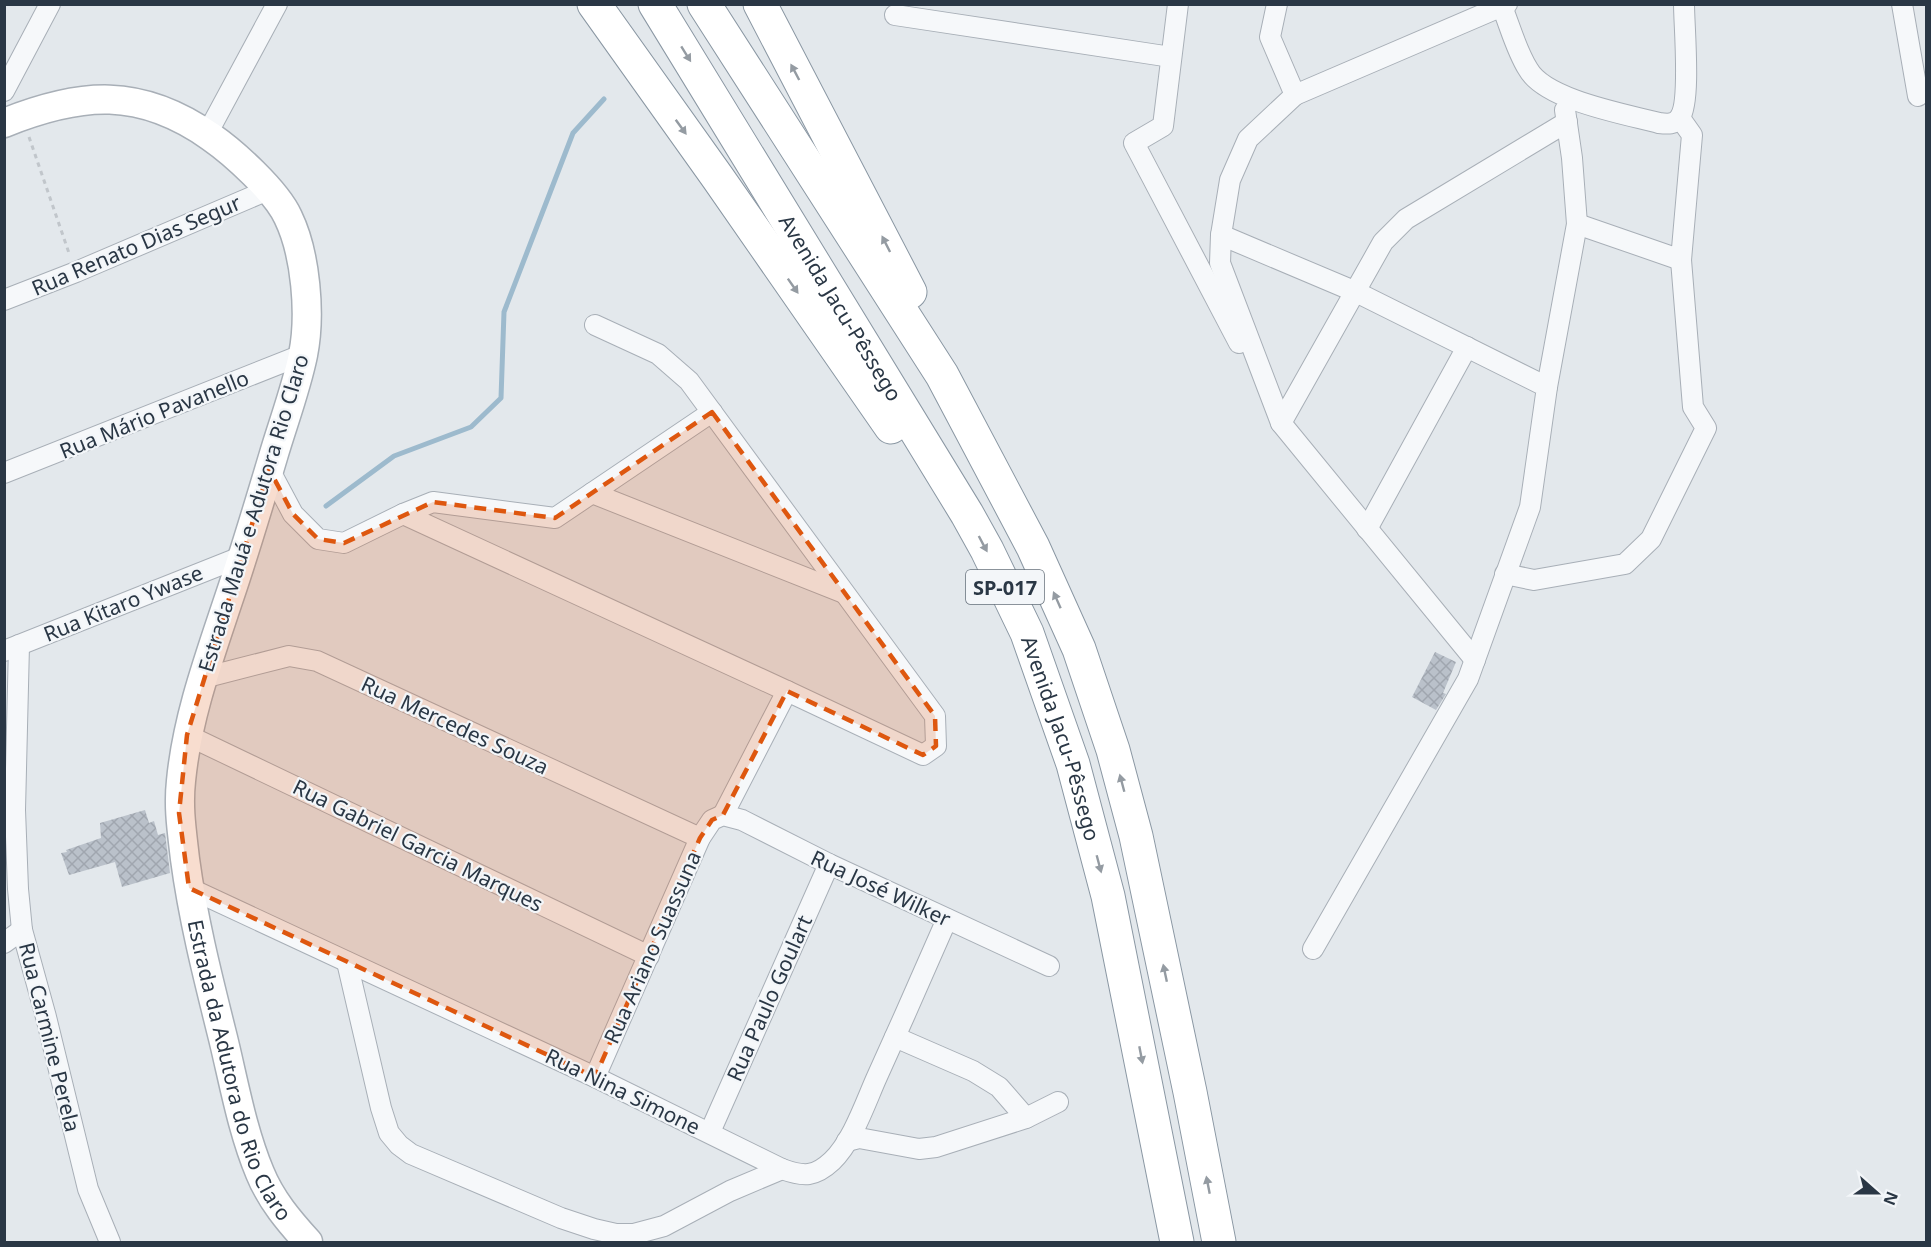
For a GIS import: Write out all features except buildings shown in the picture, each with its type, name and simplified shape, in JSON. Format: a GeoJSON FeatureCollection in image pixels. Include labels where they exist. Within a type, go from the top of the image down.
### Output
{"type":"FeatureCollection","features":[{"type":"Feature","properties":{"kind":"highway"},"geometry":{"type":"LineString","coordinates":[[594,4],[905,447],[932,482],[967,514]]}},
{"type":"Feature","properties":{"kind":"highway","name":"Avenida Jacu-Pêssego"},"geometry":{"type":"LineString","coordinates":[[655,4],[967,514],[1027,633],[1072,764],[1108,896],[1177,1242]]}},
{"type":"Feature","properties":{"kind":"highway","name":"Avenida Jacu-Pêssego"},"geometry":{"type":"LineString","coordinates":[[704,4],[942,375],[1033,547],[1079,649],[1113,750],[1136,836],[1219,1242]]}},
{"type":"Feature","properties":{"kind":"highway"},"geometry":{"type":"LineString","coordinates":[[760,4],[911,295],[942,375]]}},
{"type":"Feature","properties":{"kind":"main road","name":"Estrada Mauá e Adutora Rio Claro"},"geometry":{"type":"LineString","coordinates":[[13,119],[85,99],[120,99],[153,105],[207,134],[234,154],[287,213],[297,238],[305,279],[304,354],[243,556],[202,678],[187,735],[179,813],[189,888]]}},
{"type":"Feature","properties":{"kind":"main road","name":"Estrada da Adutora do Rio Claro"},"geometry":{"type":"LineString","coordinates":[[189,888],[247,1138],[261,1176],[279,1209],[308,1242]]}},
{"type":"Feature","properties":{"kind":"street"},"geometry":{"type":"LineString","coordinates":[[4,91],[50,4]]}},
{"type":"Feature","properties":{"kind":"street"},"geometry":{"type":"LineString","coordinates":[[207,134],[277,4]]}},
{"type":"Feature","properties":{"kind":"street"},"geometry":{"type":"LineString","coordinates":[[1178,4],[1163,126],[1134,143],[1281,423],[1475,660]]}},
{"type":"Feature","properties":{"kind":"street"},"geometry":{"type":"LineString","coordinates":[[1277,4],[1270,37],[1295,95]]}},
{"type":"Feature","properties":{"kind":"street"},"geometry":{"type":"LineString","coordinates":[[1281,423],[1220,263],[1221,234],[1230,180],[1248,139],[1295,95],[1503,5],[1527,69],[1546,88],[1562,96],[1659,123],[1674,123],[1680,118],[1684,109],[1686,88],[1684,4]]}},
{"type":"Feature","properties":{"kind":"street"},"geometry":{"type":"LineString","coordinates":[[1902,4],[1918,96]]}},
{"type":"Feature","properties":{"kind":"street"},"geometry":{"type":"LineString","coordinates":[[895,15],[1171,57]]}},
{"type":"Feature","properties":{"kind":"street"},"geometry":{"type":"LineString","coordinates":[[1314,949],[1468,679],[1530,507],[1547,387],[1577,224],[1572,158],[1562,96]]}},
{"type":"Feature","properties":{"kind":"street"},"geometry":{"type":"LineString","coordinates":[[1505,574],[1534,580],[1625,564],[1651,539],[1706,428],[1693,407],[1681,260],[1692,135],[1680,118]]}},
{"type":"Feature","properties":{"kind":"street"},"geometry":{"type":"LineString","coordinates":[[1281,423],[1383,242],[1406,219],[1566,122]]}},
{"type":"Feature","properties":{"kind":"street","name":"Rua Renato Dias Segur"},"geometry":{"type":"LineString","coordinates":[[4,300],[76,272],[268,190]]}},
{"type":"Feature","properties":{"kind":"street"},"geometry":{"type":"LineString","coordinates":[[1577,224],[1681,260]]}},
{"type":"Feature","properties":{"kind":"street"},"geometry":{"type":"LineString","coordinates":[[1221,234],[1356,292],[1547,387]]}},
{"type":"Feature","properties":{"kind":"street"},"geometry":{"type":"LineString","coordinates":[[403,514],[923,755],[936,746],[935,716],[689,381],[658,354],[595,325]]}},
{"type":"Feature","properties":{"kind":"street"},"geometry":{"type":"LineString","coordinates":[[1367,529],[1467,347]]}},
{"type":"Feature","properties":{"kind":"street","name":"Rua Mário Pavanello"},"geometry":{"type":"LineString","coordinates":[[4,473],[304,354]]}},
{"type":"Feature","properties":{"kind":"street"},"geometry":{"type":"LineString","coordinates":[[269,469],[293,514],[318,539],[344,543],[433,502],[555,518],[712,412]]}},
{"type":"Feature","properties":{"kind":"street"},"geometry":{"type":"LineString","coordinates":[[592,493],[844,593]]}},
{"type":"Feature","properties":{"kind":"street","name":"Rua Kitaro Ywase"},"geometry":{"type":"LineString","coordinates":[[12,648],[243,556]]}},
{"type":"Feature","properties":{"kind":"street","name":"Rua Carmine Perela"},"geometry":{"type":"LineString","coordinates":[[12,648],[15,810],[22,930],[88,1189],[110,1242]]}},
{"type":"Feature","properties":{"kind":"street","name":"Rua Mercedes Souza"},"geometry":{"type":"LineString","coordinates":[[202,678],[289,656],[318,661],[700,838]]}},
{"type":"Feature","properties":{"kind":"street","name":"Rua Ariano Suassuna"},"geometry":{"type":"LineString","coordinates":[[595,1077],[700,838],[718,817],[787,691]]}},
{"type":"Feature","properties":{"kind":"street","name":"Rua Gabriel Garcia Marques"},"geometry":{"type":"LineString","coordinates":[[187,735],[649,956]]}},
{"type":"Feature","properties":{"kind":"street","name":"Rua José Wilker"},"geometry":{"type":"LineString","coordinates":[[718,817],[742,820],[829,864],[1049,966]]}},
{"type":"Feature","properties":{"kind":"street","name":"Rua Paulo Goulart"},"geometry":{"type":"LineString","coordinates":[[710,1132],[829,864]]}},
{"type":"Feature","properties":{"kind":"street","name":"Rua Nina Simone"},"geometry":{"type":"LineString","coordinates":[[189,888],[595,1077],[798,1175],[808,1175],[831,1162],[847,1141],[947,919]]}},
{"type":"Feature","properties":{"kind":"street"},"geometry":{"type":"LineString","coordinates":[[4,943],[22,930]]}},
{"type":"Feature","properties":{"kind":"street"},"geometry":{"type":"LineString","coordinates":[[347,962],[381,1108],[389,1133],[411,1154],[561,1218],[616,1234],[665,1234],[730,1191],[782,1169]]}},
{"type":"Feature","properties":{"kind":"street"},"geometry":{"type":"LineString","coordinates":[[895,1037],[973,1071],[999,1088],[1026,1118]]}},
{"type":"Feature","properties":{"kind":"street"},"geometry":{"type":"LineString","coordinates":[[847,1141],[859,1138],[919,1149],[936,1147],[1026,1118],[1058,1102]]}},
{"type":"Feature","properties":{"kind":"path"},"geometry":{"type":"LineString","coordinates":[[13,119],[76,272]]}},
{"type":"Feature","properties":{"kind":"highlighted area"},"geometry":{"type":"Polygon","coordinates":[[[712,412],[935,716],[936,746],[923,755],[787,691],[723,815],[712,820],[700,838],[595,1077],[189,888],[179,813],[187,735],[269,469],[293,514],[318,539],[344,543],[433,502],[555,518],[712,412]]]}},
{"type":"Feature","properties":{"kind":"waterway"},"geometry":{"type":"LineString","coordinates":[[326,506],[394,456],[471,427],[501,398],[504,312],[573,133],[604,99]]}}]}
